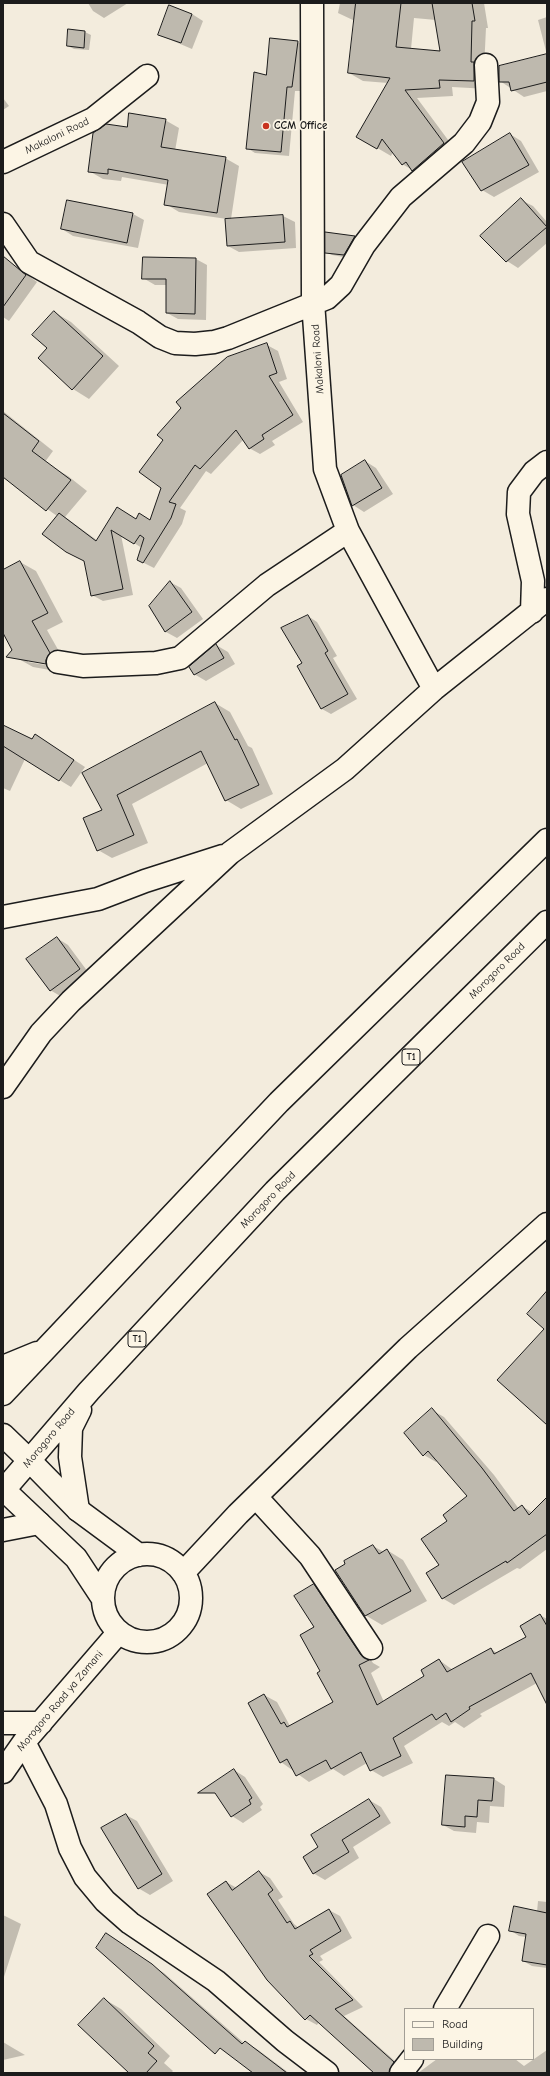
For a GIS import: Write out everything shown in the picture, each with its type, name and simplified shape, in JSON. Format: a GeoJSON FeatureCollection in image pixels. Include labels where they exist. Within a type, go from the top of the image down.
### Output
{"type":"FeatureCollection","features":[{"type":"Feature","properties":{"kind":"main road","name":"Makaloni Road"},"geometry":{"type":"LineString","coordinates":[[312,3],[314,302],[325,469],[348,531],[434,689]]}},
{"type":"Feature","properties":{"kind":"main road"},"geometry":{"type":"LineString","coordinates":[[3,224],[29,262],[160,337],[175,343],[214,342],[228,338],[327,298],[341,285],[364,245],[401,197],[464,143],[480,122],[488,102],[486,65]]}},
{"type":"Feature","properties":{"kind":"main road","name":"Makaloni Road"},"geometry":{"type":"LineString","coordinates":[[3,162],[93,119],[147,76]]}},
{"type":"Feature","properties":{"kind":"main road"},"geometry":{"type":"LineString","coordinates":[[3,1087],[41,1033],[71,1001],[230,853],[345,769],[434,689],[540,605],[518,514],[519,492],[534,472],[547,462]]}},
{"type":"Feature","properties":{"kind":"main road"},"geometry":{"type":"LineString","coordinates":[[58,662],[84,666],[156,663],[180,658],[267,585],[348,531]]}},
{"type":"Feature","properties":{"kind":"main road"},"geometry":{"type":"LineString","coordinates":[[3,1394],[278,1102],[547,840]]}},
{"type":"Feature","properties":{"kind":"main road"},"geometry":{"type":"LineString","coordinates":[[3,917],[98,899],[145,881],[230,853]]}},
{"type":"Feature","properties":{"kind":"main road","name":"Morogoro Road"},"geometry":{"type":"LineString","coordinates":[[3,1490],[30,1461],[89,1391],[275,1191],[547,922]]}},
{"type":"Feature","properties":{"kind":"main road"},"geometry":{"type":"LineString","coordinates":[[183,1573],[256,1497],[408,1348],[547,1224]]}},
{"type":"Feature","properties":{"kind":"main road"},"geometry":{"type":"LineString","coordinates":[[3,1367],[44,1350]]}},
{"type":"Feature","properties":{"kind":"main road"},"geometry":{"type":"LineString","coordinates":[[78,1510],[70,1457],[71,1428],[89,1391]]}},
{"type":"Feature","properties":{"kind":"main road"},"geometry":{"type":"LineString","coordinates":[[3,1435],[78,1510],[139,1555]]}},
{"type":"Feature","properties":{"kind":"main road"},"geometry":{"type":"LineString","coordinates":[[3,1490],[76,1558],[103,1599]]}},
{"type":"Feature","properties":{"kind":"main road"},"geometry":{"type":"LineString","coordinates":[[256,1497],[310,1556],[370,1648]]}},
{"type":"Feature","properties":{"kind":"main road"},"geometry":{"type":"LineString","coordinates":[[3,1530],[39,1523]]}},
{"type":"Feature","properties":{"kind":"main road"},"geometry":{"type":"LineString","coordinates":[[152,1554],[164,1557],[175,1564],[183,1573],[191,1596],[190,1608],[177,1630],[166,1637],[154,1641],[142,1641],[130,1638],[119,1632],[111,1623],[105,1612],[103,1599],[104,1587],[109,1575],[117,1566],[127,1559],[139,1555],[152,1554]]}},
{"type":"Feature","properties":{"kind":"main road","name":"Morogoro Road ya Zamani"},"geometry":{"type":"LineString","coordinates":[[3,1772],[24,1742],[119,1632]]}},
{"type":"Feature","properties":{"kind":"main road"},"geometry":{"type":"LineString","coordinates":[[3,1723],[41,1723]]}},
{"type":"Feature","properties":{"kind":"main road"},"geometry":{"type":"LineString","coordinates":[[24,1742],[56,1804],[70,1848],[85,1877],[105,1901],[130,1923],[216,1981],[285,2041],[327,2073]]}},
{"type":"Feature","properties":{"kind":"main road"},"geometry":{"type":"LineString","coordinates":[[446,2008],[488,1936]]}},
{"type":"Feature","properties":{"kind":"main road"},"geometry":{"type":"LineString","coordinates":[[401,2073],[411,2060]]}},
{"type":"Feature","properties":{"kind":"building"},"geometry":{"type":"Polygon","coordinates":[[[356,3],[401,3],[396,47],[440,51],[432,3],[472,3],[475,21],[472,21],[471,62],[474,62],[474,81],[439,80],[440,88],[405,90],[444,143],[412,171],[406,162],[402,165],[382,139],[377,149],[356,137],[390,78],[348,73],[356,3]]]}},
{"type":"Feature","properties":{"kind":"building"},"geometry":{"type":"Polygon","coordinates":[[[169,5],[192,14],[181,43],[158,35],[169,5]]]}},
{"type":"Feature","properties":{"kind":"building"},"geometry":{"type":"Polygon","coordinates":[[[68,29],[85,31],[84,48],[67,46],[68,29]]]}},
{"type":"Feature","properties":{"kind":"building"},"geometry":{"type":"Polygon","coordinates":[[[270,38],[298,41],[292,87],[287,87],[281,152],[246,149],[254,72],[266,75],[270,38]]]}},
{"type":"Feature","properties":{"kind":"building"},"geometry":{"type":"Polygon","coordinates":[[[547,54],[547,82],[511,91],[509,82],[499,82],[499,66],[547,54]]]}},
{"type":"Feature","properties":{"kind":"building"},"geometry":{"type":"Polygon","coordinates":[[[129,113],[166,119],[161,147],[226,157],[217,213],[164,205],[168,180],[108,169],[108,174],[88,172],[93,133],[106,124],[127,127],[129,113]]]}},
{"type":"Feature","properties":{"kind":"building"},"geometry":{"type":"Polygon","coordinates":[[[510,133],[529,165],[481,191],[462,162],[510,133]]]}},
{"type":"Feature","properties":{"kind":"building"},"geometry":{"type":"Polygon","coordinates":[[[521,198],[547,227],[506,262],[480,236],[521,198]]]}},
{"type":"Feature","properties":{"kind":"building"},"geometry":{"type":"Polygon","coordinates":[[[67,200],[133,213],[127,243],[61,229],[67,200]]]}},
{"type":"Feature","properties":{"kind":"building"},"geometry":{"type":"Polygon","coordinates":[[[283,215],[285,242],[227,246],[225,219],[283,215]]]}},
{"type":"Feature","properties":{"kind":"building"},"geometry":{"type":"Polygon","coordinates":[[[325,232],[355,236],[344,255],[325,253],[325,232]]]}},
{"type":"Feature","properties":{"kind":"building"},"geometry":{"type":"Polygon","coordinates":[[[3,256],[26,275],[3,307],[3,256]]]}},
{"type":"Feature","properties":{"kind":"building"},"geometry":{"type":"Polygon","coordinates":[[[143,257],[196,258],[195,314],[166,313],[166,279],[142,279],[143,257]]]}},
{"type":"Feature","properties":{"kind":"building"},"geometry":{"type":"Polygon","coordinates":[[[54,311],[103,356],[72,390],[38,358],[47,348],[32,335],[54,311]]]}},
{"type":"Feature","properties":{"kind":"building"},"geometry":{"type":"Polygon","coordinates":[[[267,343],[277,373],[269,376],[293,415],[262,435],[264,439],[249,449],[236,430],[200,469],[195,465],[169,502],[176,504],[171,518],[143,563],[137,560],[144,538],[140,535],[134,544],[111,530],[123,589],[91,596],[84,561],[66,552],[42,534],[59,513],[96,541],[117,507],[136,519],[139,513],[150,520],[161,488],[139,472],[163,440],[157,435],[181,408],[176,402],[227,357],[267,343]]]}},
{"type":"Feature","properties":{"kind":"building"},"geometry":{"type":"Polygon","coordinates":[[[3,413],[39,441],[32,451],[71,480],[46,511],[3,477],[3,413]]]}},
{"type":"Feature","properties":{"kind":"building"},"geometry":{"type":"Polygon","coordinates":[[[365,460],[382,488],[352,506],[341,475],[365,460]]]}},
{"type":"Feature","properties":{"kind":"building"},"geometry":{"type":"Polygon","coordinates":[[[20,561],[48,613],[32,621],[50,653],[46,660],[46,664],[6,657],[12,650],[3,633],[3,570],[20,561]]]}},
{"type":"Feature","properties":{"kind":"building"},"geometry":{"type":"Polygon","coordinates":[[[170,581],[192,612],[165,632],[149,606],[170,581]]]}},
{"type":"Feature","properties":{"kind":"building"},"geometry":{"type":"Polygon","coordinates":[[[308,615],[328,651],[325,653],[348,694],[321,709],[297,666],[302,663],[281,628],[308,615]]]}},
{"type":"Feature","properties":{"kind":"building"},"geometry":{"type":"Polygon","coordinates":[[[216,644],[224,658],[194,675],[189,667],[216,644]]]}},
{"type":"Feature","properties":{"kind":"building"},"geometry":{"type":"Polygon","coordinates":[[[215,702],[235,740],[237,739],[259,785],[225,801],[201,751],[117,795],[134,835],[97,851],[83,818],[102,810],[82,773],[215,702]]]}},
{"type":"Feature","properties":{"kind":"building"},"geometry":{"type":"Polygon","coordinates":[[[3,725],[32,739],[35,734],[74,760],[59,781],[3,746],[3,725]]]}},
{"type":"Feature","properties":{"kind":"building"},"geometry":{"type":"Polygon","coordinates":[[[57,937],[80,969],[50,991],[26,959],[57,937]]]}},
{"type":"Feature","properties":{"kind":"building"},"geometry":{"type":"Polygon","coordinates":[[[547,1291],[547,1425],[497,1380],[544,1329],[527,1314],[547,1291]]]}},
{"type":"Feature","properties":{"kind":"building"},"geometry":{"type":"Polygon","coordinates":[[[432,1408],[482,1468],[514,1511],[522,1505],[529,1515],[547,1497],[547,1534],[507,1563],[506,1561],[442,1599],[426,1573],[439,1565],[421,1539],[447,1521],[443,1515],[467,1496],[428,1451],[423,1456],[404,1433],[432,1408]]]}},
{"type":"Feature","properties":{"kind":"building"},"geometry":{"type":"Polygon","coordinates":[[[373,1545],[379,1554],[387,1549],[411,1591],[365,1616],[335,1570],[345,1564],[344,1561],[373,1545]]]}},
{"type":"Feature","properties":{"kind":"building"},"geometry":{"type":"Polygon","coordinates":[[[314,1584],[361,1655],[369,1660],[359,1665],[377,1705],[424,1676],[421,1670],[439,1659],[447,1672],[491,1648],[494,1654],[526,1637],[520,1626],[540,1614],[547,1626],[547,1705],[531,1673],[469,1707],[470,1709],[451,1722],[446,1713],[436,1720],[432,1714],[393,1738],[401,1756],[370,1771],[361,1752],[331,1769],[326,1760],[296,1776],[287,1759],[280,1763],[248,1703],[264,1694],[281,1724],[284,1722],[287,1727],[333,1702],[317,1673],[320,1671],[300,1635],[314,1627],[294,1596],[314,1584]]]}},
{"type":"Feature","properties":{"kind":"building"},"geometry":{"type":"Polygon","coordinates":[[[234,1769],[252,1798],[249,1800],[251,1804],[231,1817],[215,1793],[198,1793],[234,1769]]]}},
{"type":"Feature","properties":{"kind":"building"},"geometry":{"type":"Polygon","coordinates":[[[446,1775],[494,1778],[492,1801],[478,1800],[477,1817],[465,1816],[465,1827],[442,1825],[446,1775]]]}},
{"type":"Feature","properties":{"kind":"building"},"geometry":{"type":"Polygon","coordinates":[[[369,1799],[380,1816],[342,1840],[349,1852],[313,1874],[303,1857],[318,1847],[311,1835],[369,1799]]]}},
{"type":"Feature","properties":{"kind":"building"},"geometry":{"type":"Polygon","coordinates":[[[126,1814],[162,1874],[138,1889],[101,1828],[126,1814]]]}},
{"type":"Feature","properties":{"kind":"building"},"geometry":{"type":"Polygon","coordinates":[[[259,1871],[273,1890],[268,1894],[287,1923],[290,1921],[295,1929],[329,1909],[341,1931],[310,1950],[313,1954],[309,1956],[353,2000],[335,2009],[394,2062],[389,2073],[374,2073],[310,2015],[305,2020],[267,1980],[207,1894],[226,1881],[232,1890],[259,1871]]]}},
{"type":"Feature","properties":{"kind":"building"},"geometry":{"type":"Polygon","coordinates":[[[514,1906],[547,1913],[547,1965],[522,1961],[526,1934],[509,1931],[514,1906]]]}},
{"type":"Feature","properties":{"kind":"building"},"geometry":{"type":"Polygon","coordinates":[[[106,1933],[152,1964],[242,2044],[245,2041],[287,2073],[253,2073],[220,2048],[215,2054],[96,1948],[106,1933]]]}},
{"type":"Feature","properties":{"kind":"building"},"geometry":{"type":"Polygon","coordinates":[[[104,1998],[154,2046],[148,2053],[157,2061],[146,2073],[129,2073],[78,2025],[104,1998]]]}},
{"type":"Feature","properties":{"kind":"place","name":"CCM Office"},"geometry":{"type":"Point","coordinates":[266,126]}}]}
